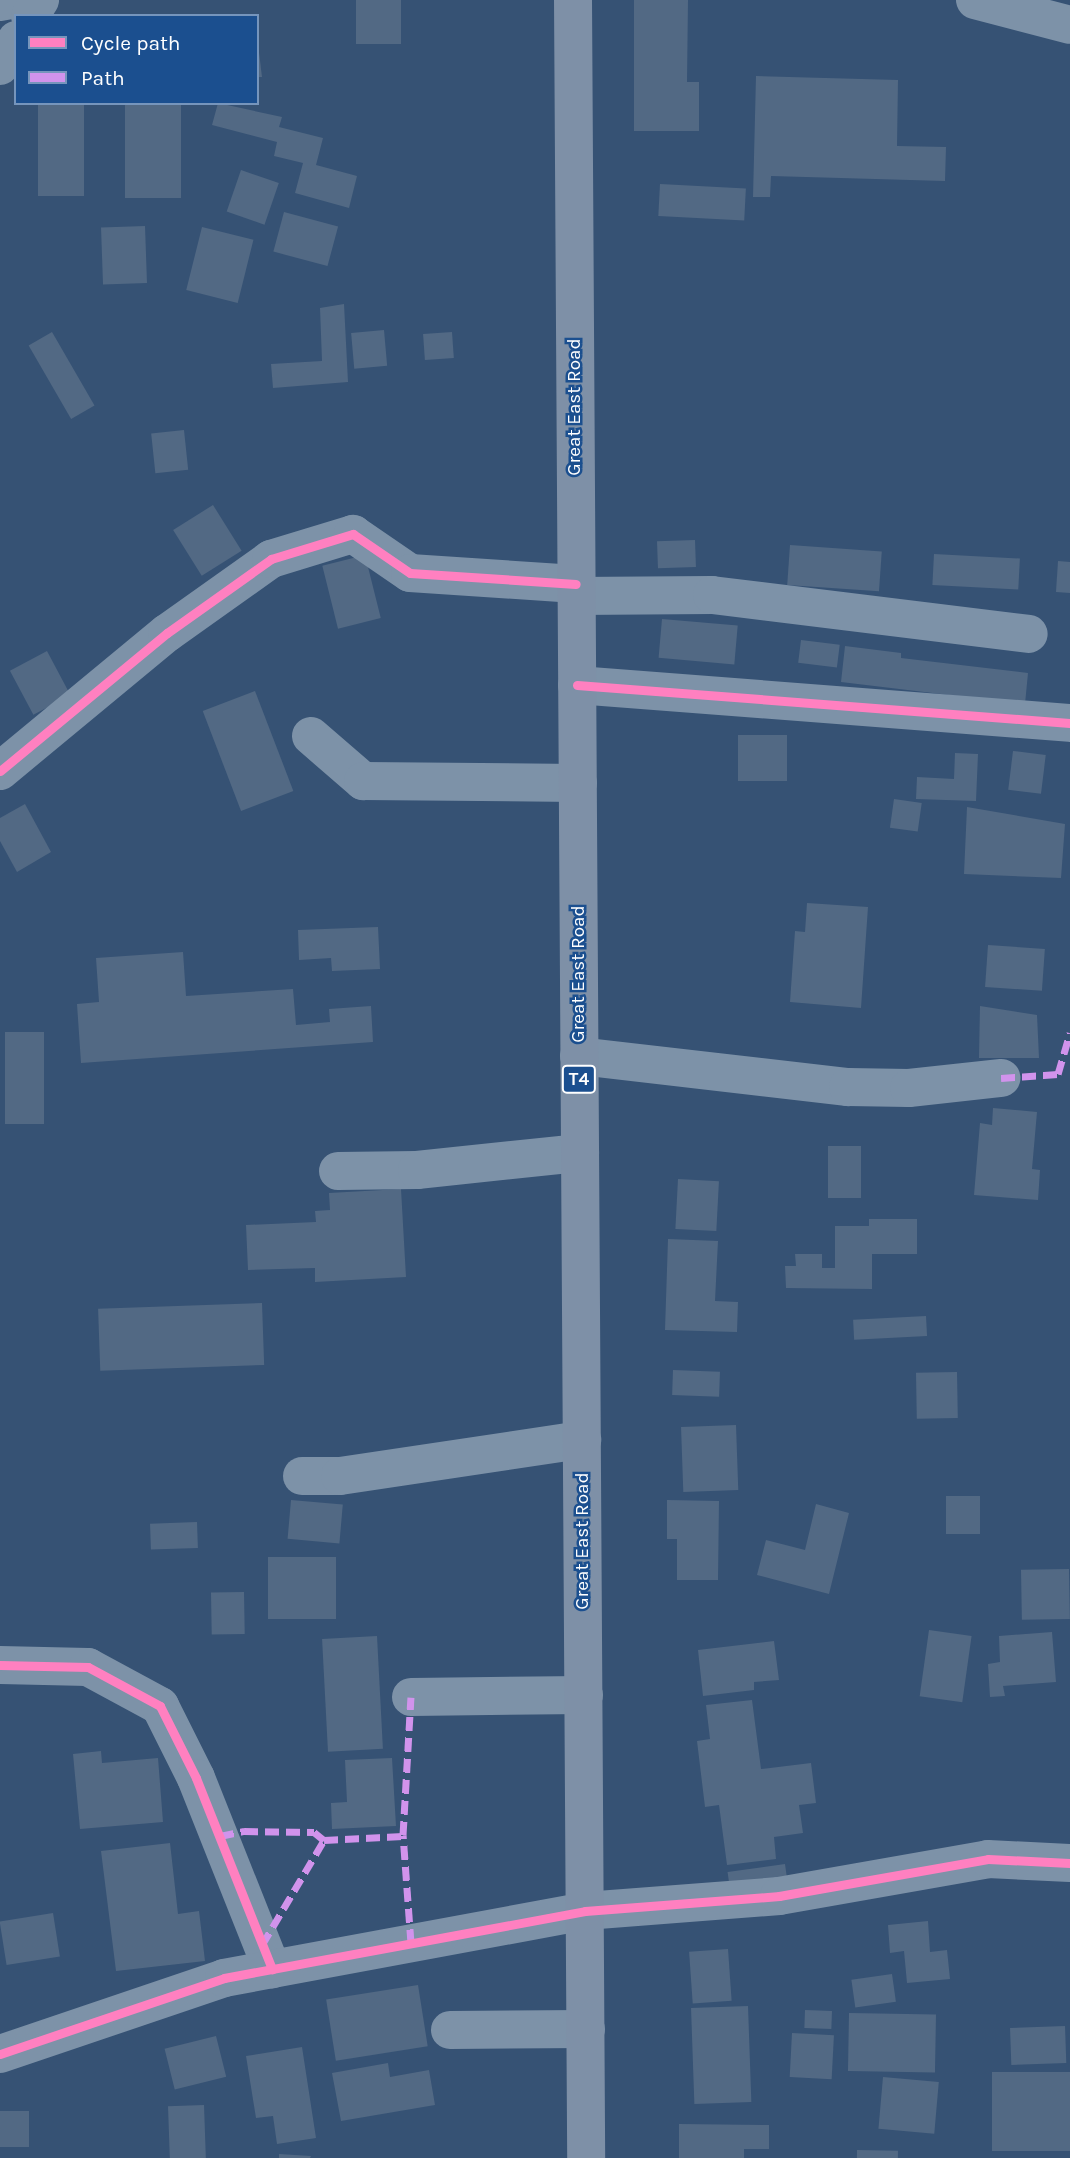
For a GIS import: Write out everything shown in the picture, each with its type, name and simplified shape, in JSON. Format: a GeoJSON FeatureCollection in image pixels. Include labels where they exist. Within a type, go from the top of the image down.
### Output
{"type":"FeatureCollection","features":[{"type":"Feature","properties":{"kind":"highway","name":"Great East Road"},"geometry":{"type":"LineString","coordinates":[[572,0],[586,2158]]}},
{"type":"Feature","properties":{"kind":"street"},"geometry":{"type":"LineString","coordinates":[[0,2],[11,0]]}},
{"type":"Feature","properties":{"kind":"street"},"geometry":{"type":"LineString","coordinates":[[975,0],[1070,25]]}},
{"type":"Feature","properties":{"kind":"street"},"geometry":{"type":"LineString","coordinates":[[0,66],[14,43]]}},
{"type":"Feature","properties":{"kind":"street"},"geometry":{"type":"LineString","coordinates":[[0,771],[167,633],[271,559],[353,534],[410,573],[576,590],[712,595],[1029,634]]}},
{"type":"Feature","properties":{"kind":"street"},"geometry":{"type":"LineString","coordinates":[[577,685],[1070,723]]}},
{"type":"Feature","properties":{"kind":"street"},"geometry":{"type":"LineString","coordinates":[[311,736],[363,781],[578,783]]}},
{"type":"Feature","properties":{"kind":"street"},"geometry":{"type":"LineString","coordinates":[[579,1056],[848,1087],[909,1088],[1001,1078]]}},
{"type":"Feature","properties":{"kind":"street"},"geometry":{"type":"LineString","coordinates":[[338,1171],[417,1170],[580,1153]]}},
{"type":"Feature","properties":{"kind":"street"},"geometry":{"type":"LineString","coordinates":[[302,1476],[340,1476],[582,1440]]}},
{"type":"Feature","properties":{"kind":"street"},"geometry":{"type":"LineString","coordinates":[[0,1665],[88,1667],[160,1706],[197,1778],[272,1969]]}},
{"type":"Feature","properties":{"kind":"street"},"geometry":{"type":"LineString","coordinates":[[411,1697],[584,1695]]}},
{"type":"Feature","properties":{"kind":"street"},"geometry":{"type":"LineString","coordinates":[[0,2054],[223,1978],[585,1911],[779,1896],[988,1859],[1070,1863]]}},
{"type":"Feature","properties":{"kind":"street"},"geometry":{"type":"LineString","coordinates":[[450,2030],[586,2029]]}},
{"type":"Feature","properties":{"kind":"building"},"geometry":{"type":"Polygon","coordinates":[[[356,0],[401,0],[401,44],[356,44],[356,0]]]}},
{"type":"Feature","properties":{"kind":"building"},"geometry":{"type":"Polygon","coordinates":[[[634,0],[688,0],[687,82],[699,82],[699,131],[634,131],[634,0]]]}},
{"type":"Feature","properties":{"kind":"building"},"geometry":{"type":"Polygon","coordinates":[[[259,52],[262,77],[259,77],[259,52]]]}},
{"type":"Feature","properties":{"kind":"building"},"geometry":{"type":"Polygon","coordinates":[[[756,76],[898,80],[897,146],[946,147],[945,181],[771,176],[770,197],[753,197],[756,76]]]}},
{"type":"Feature","properties":{"kind":"building"},"geometry":{"type":"Polygon","coordinates":[[[38,105],[84,105],[84,196],[38,196],[38,105]]]}},
{"type":"Feature","properties":{"kind":"building"},"geometry":{"type":"Polygon","coordinates":[[[125,105],[181,105],[181,198],[125,198],[125,105]]]}},
{"type":"Feature","properties":{"kind":"building"},"geometry":{"type":"Polygon","coordinates":[[[217,105],[227,105],[282,117],[279,127],[323,138],[316,165],[357,176],[349,208],[295,193],[303,163],[274,156],[277,142],[212,125],[217,105]]]}},
{"type":"Feature","properties":{"kind":"building"},"geometry":{"type":"Polygon","coordinates":[[[241,170],[279,183],[264,225],[227,212],[241,170]]]}},
{"type":"Feature","properties":{"kind":"building"},"geometry":{"type":"Polygon","coordinates":[[[660,184],[746,189],[744,220],[658,216],[660,184]]]}},
{"type":"Feature","properties":{"kind":"building"},"geometry":{"type":"Polygon","coordinates":[[[284,212],[338,226],[327,266],[273,252],[284,212]]]}},
{"type":"Feature","properties":{"kind":"building"},"geometry":{"type":"Polygon","coordinates":[[[145,226],[147,283],[103,285],[101,228],[145,226]]]}},
{"type":"Feature","properties":{"kind":"building"},"geometry":{"type":"Polygon","coordinates":[[[202,227],[253,240],[238,303],[186,290],[202,227]]]}},
{"type":"Feature","properties":{"kind":"building"},"geometry":{"type":"Polygon","coordinates":[[[344,304],[348,382],[273,388],[271,364],[322,361],[320,308],[344,304]]]}},
{"type":"Feature","properties":{"kind":"building"},"geometry":{"type":"Polygon","coordinates":[[[384,330],[387,366],[354,369],[351,333],[384,330]]]}},
{"type":"Feature","properties":{"kind":"building"},"geometry":{"type":"Polygon","coordinates":[[[52,332],[94,406],[71,419],[29,346],[52,332]]]}},
{"type":"Feature","properties":{"kind":"building"},"geometry":{"type":"Polygon","coordinates":[[[452,332],[454,358],[425,360],[423,334],[452,332]]]}},
{"type":"Feature","properties":{"kind":"building"},"geometry":{"type":"Polygon","coordinates":[[[184,430],[188,470],[155,473],[151,433],[184,430]]]}},
{"type":"Feature","properties":{"kind":"building"},"geometry":{"type":"Polygon","coordinates":[[[213,505],[242,551],[202,576],[173,530],[213,505]]]}},
{"type":"Feature","properties":{"kind":"building"},"geometry":{"type":"Polygon","coordinates":[[[695,540],[696,567],[658,568],[657,541],[695,540]]]}},
{"type":"Feature","properties":{"kind":"building"},"geometry":{"type":"Polygon","coordinates":[[[790,545],[882,551],[879,591],[787,585],[790,545]]]}},
{"type":"Feature","properties":{"kind":"building"},"geometry":{"type":"Polygon","coordinates":[[[934,554],[1020,559],[1018,589],[932,585],[934,554]]]}},
{"type":"Feature","properties":{"kind":"building"},"geometry":{"type":"Polygon","coordinates":[[[365,555],[381,618],[338,629],[322,566],[365,555]]]}},
{"type":"Feature","properties":{"kind":"building"},"geometry":{"type":"Polygon","coordinates":[[[1058,561],[1070,562],[1070,593],[1056,592],[1058,561]]]}},
{"type":"Feature","properties":{"kind":"building"},"geometry":{"type":"Polygon","coordinates":[[[662,619],[738,626],[734,664],[659,658],[662,619]]]}},
{"type":"Feature","properties":{"kind":"building"},"geometry":{"type":"Polygon","coordinates":[[[801,640],[840,645],[837,668],[798,663],[801,640]]]}},
{"type":"Feature","properties":{"kind":"building"},"geometry":{"type":"Polygon","coordinates":[[[845,646],[901,653],[901,658],[1028,673],[1025,704],[841,682],[845,646]]]}},
{"type":"Feature","properties":{"kind":"building"},"geometry":{"type":"Polygon","coordinates":[[[47,651],[70,695],[33,715],[10,671],[47,651]]]}},
{"type":"Feature","properties":{"kind":"building"},"geometry":{"type":"Polygon","coordinates":[[[255,691],[293,791],[241,811],[203,711],[255,691]]]}},
{"type":"Feature","properties":{"kind":"building"},"geometry":{"type":"Polygon","coordinates":[[[738,735],[787,735],[787,781],[738,781],[738,735]]]}},
{"type":"Feature","properties":{"kind":"building"},"geometry":{"type":"Polygon","coordinates":[[[1013,751],[1046,755],[1041,794],[1008,790],[1013,751]]]}},
{"type":"Feature","properties":{"kind":"building"},"geometry":{"type":"Polygon","coordinates":[[[955,753],[978,754],[976,801],[916,799],[917,777],[954,779],[955,753]]]}},
{"type":"Feature","properties":{"kind":"building"},"geometry":{"type":"Polygon","coordinates":[[[894,799],[922,803],[918,832],[890,828],[894,799]]]}},
{"type":"Feature","properties":{"kind":"building"},"geometry":{"type":"Polygon","coordinates":[[[25,804],[51,852],[17,872],[0,841],[0,818],[25,804]]]}},
{"type":"Feature","properties":{"kind":"building"},"geometry":{"type":"Polygon","coordinates":[[[967,807],[1065,824],[1061,878],[964,874],[967,807]]]}},
{"type":"Feature","properties":{"kind":"building"},"geometry":{"type":"Polygon","coordinates":[[[807,903],[868,907],[861,1008],[790,1002],[795,931],[805,932],[807,903]]]}},
{"type":"Feature","properties":{"kind":"building"},"geometry":{"type":"Polygon","coordinates":[[[378,927],[380,969],[332,971],[331,958],[299,960],[298,930],[378,927]]]}},
{"type":"Feature","properties":{"kind":"building"},"geometry":{"type":"Polygon","coordinates":[[[988,945],[1045,949],[1042,991],[985,987],[988,945]]]}},
{"type":"Feature","properties":{"kind":"building"},"geometry":{"type":"Polygon","coordinates":[[[183,952],[186,996],[293,989],[296,1025],[330,1022],[329,1009],[371,1006],[373,1042],[81,1063],[77,1004],[99,1002],[96,958],[183,952]]]}},
{"type":"Feature","properties":{"kind":"building"},"geometry":{"type":"Polygon","coordinates":[[[980,1006],[1037,1015],[1039,1058],[979,1058],[980,1006]]]}},
{"type":"Feature","properties":{"kind":"building"},"geometry":{"type":"Polygon","coordinates":[[[5,1032],[44,1032],[44,1124],[5,1124],[5,1032]]]}},
{"type":"Feature","properties":{"kind":"building"},"geometry":{"type":"Polygon","coordinates":[[[993,1108],[1037,1112],[1032,1169],[1040,1170],[1038,1200],[974,1195],[980,1123],[992,1125],[993,1108]]]}},
{"type":"Feature","properties":{"kind":"building"},"geometry":{"type":"Polygon","coordinates":[[[828,1146],[861,1146],[861,1198],[828,1198],[828,1146]]]}},
{"type":"Feature","properties":{"kind":"building"},"geometry":{"type":"Polygon","coordinates":[[[678,1179],[719,1181],[716,1231],[675,1229],[678,1179]]]}},
{"type":"Feature","properties":{"kind":"building"},"geometry":{"type":"Polygon","coordinates":[[[401,1189],[406,1277],[315,1282],[315,1268],[248,1270],[246,1225],[316,1222],[315,1211],[330,1210],[329,1193],[401,1189]]]}},
{"type":"Feature","properties":{"kind":"building"},"geometry":{"type":"Polygon","coordinates":[[[869,1219],[917,1219],[917,1254],[872,1254],[872,1289],[786,1288],[785,1266],[796,1266],[795,1254],[822,1254],[822,1268],[835,1268],[835,1226],[869,1226],[869,1219]]]}},
{"type":"Feature","properties":{"kind":"building"},"geometry":{"type":"Polygon","coordinates":[[[668,1239],[718,1241],[715,1301],[738,1302],[737,1332],[665,1330],[668,1239]]]}},
{"type":"Feature","properties":{"kind":"building"},"geometry":{"type":"Polygon","coordinates":[[[262,1303],[264,1365],[100,1371],[98,1309],[262,1303]]]}},
{"type":"Feature","properties":{"kind":"building"},"geometry":{"type":"Polygon","coordinates":[[[926,1316],[927,1336],[854,1340],[853,1320],[926,1316]]]}},
{"type":"Feature","properties":{"kind":"building"},"geometry":{"type":"Polygon","coordinates":[[[673,1370],[720,1372],[719,1397],[672,1395],[673,1370]]]}},
{"type":"Feature","properties":{"kind":"building"},"geometry":{"type":"Polygon","coordinates":[[[957,1372],[958,1418],[917,1419],[916,1373],[957,1372]]]}},
{"type":"Feature","properties":{"kind":"building"},"geometry":{"type":"Polygon","coordinates":[[[736,1425],[738,1490],[683,1492],[681,1427],[736,1425]]]}},
{"type":"Feature","properties":{"kind":"building"},"geometry":{"type":"Polygon","coordinates":[[[946,1496],[980,1496],[980,1534],[946,1534],[946,1496]]]}},
{"type":"Feature","properties":{"kind":"building"},"geometry":{"type":"Polygon","coordinates":[[[291,1500],[343,1505],[339,1543],[288,1539],[291,1500]]]}},
{"type":"Feature","properties":{"kind":"building"},"geometry":{"type":"Polygon","coordinates":[[[667,1500],[719,1501],[718,1580],[677,1580],[677,1539],[667,1539],[667,1500]]]}},
{"type":"Feature","properties":{"kind":"building"},"geometry":{"type":"Polygon","coordinates":[[[816,1504],[849,1513],[829,1594],[757,1575],[766,1540],[805,1550],[816,1504]]]}},
{"type":"Feature","properties":{"kind":"building"},"geometry":{"type":"Polygon","coordinates":[[[197,1522],[198,1548],[151,1550],[150,1524],[197,1522]]]}},
{"type":"Feature","properties":{"kind":"building"},"geometry":{"type":"Polygon","coordinates":[[[268,1557],[336,1557],[336,1619],[268,1619],[268,1557]]]}},
{"type":"Feature","properties":{"kind":"building"},"geometry":{"type":"Polygon","coordinates":[[[1069,1569],[1070,1619],[1022,1620],[1021,1570],[1069,1569]]]}},
{"type":"Feature","properties":{"kind":"building"},"geometry":{"type":"Polygon","coordinates":[[[244,1592],[245,1634],[212,1635],[211,1593],[244,1592]]]}},
{"type":"Feature","properties":{"kind":"building"},"geometry":{"type":"Polygon","coordinates":[[[929,1630],[972,1636],[962,1702],[920,1696],[929,1630]]]}},
{"type":"Feature","properties":{"kind":"building"},"geometry":{"type":"Polygon","coordinates":[[[1052,1632],[1056,1682],[1003,1686],[1005,1696],[990,1697],[988,1664],[1000,1662],[999,1636],[1052,1632]]]}},
{"type":"Feature","properties":{"kind":"building"},"geometry":{"type":"Polygon","coordinates":[[[377,1636],[383,1749],[328,1752],[322,1639],[377,1636]]]}},
{"type":"Feature","properties":{"kind":"building"},"geometry":{"type":"Polygon","coordinates":[[[774,1641],[779,1680],[754,1682],[754,1690],[703,1696],[698,1650],[774,1641]]]}},
{"type":"Feature","properties":{"kind":"building"},"geometry":{"type":"Polygon","coordinates":[[[752,1700],[761,1769],[811,1763],[816,1803],[799,1805],[803,1833],[774,1837],[776,1859],[727,1865],[719,1805],[705,1807],[697,1741],[710,1739],[706,1705],[752,1700]]]}},
{"type":"Feature","properties":{"kind":"building"},"geometry":{"type":"Polygon","coordinates":[[[101,1751],[102,1763],[158,1758],[163,1822],[80,1829],[73,1754],[101,1751]]]}},
{"type":"Feature","properties":{"kind":"building"},"geometry":{"type":"Polygon","coordinates":[[[392,1758],[396,1826],[332,1829],[331,1803],[347,1802],[345,1760],[392,1758]]]}},
{"type":"Feature","properties":{"kind":"building"},"geometry":{"type":"Polygon","coordinates":[[[170,1843],[178,1914],[199,1911],[205,1961],[116,1971],[101,1851],[170,1843]]]}},
{"type":"Feature","properties":{"kind":"building"},"geometry":{"type":"Polygon","coordinates":[[[785,1864],[788,1886],[731,1894],[728,1872],[785,1864]]]}},
{"type":"Feature","properties":{"kind":"building"},"geometry":{"type":"Polygon","coordinates":[[[53,1913],[60,1956],[7,1965],[0,1921],[53,1913]]]}},
{"type":"Feature","properties":{"kind":"building"},"geometry":{"type":"Polygon","coordinates":[[[928,1921],[930,1952],[947,1950],[950,1979],[907,1983],[904,1951],[890,1953],[888,1925],[928,1921]]]}},
{"type":"Feature","properties":{"kind":"building"},"geometry":{"type":"Polygon","coordinates":[[[728,1949],[732,2001],[693,2004],[689,1952],[728,1949]]]}},
{"type":"Feature","properties":{"kind":"building"},"geometry":{"type":"Polygon","coordinates":[[[892,1974],[896,2002],[855,2007],[851,1980],[892,1974]]]}},
{"type":"Feature","properties":{"kind":"building"},"geometry":{"type":"Polygon","coordinates":[[[418,1985],[428,2046],[336,2061],[326,2000],[418,1985]]]}},
{"type":"Feature","properties":{"kind":"building"},"geometry":{"type":"Polygon","coordinates":[[[748,2006],[751,2102],[694,2104],[691,2008],[748,2006]]]}},
{"type":"Feature","properties":{"kind":"building"},"geometry":{"type":"Polygon","coordinates":[[[805,2010],[832,2011],[831,2029],[804,2028],[805,2010]]]}},
{"type":"Feature","properties":{"kind":"building"},"geometry":{"type":"Polygon","coordinates":[[[849,2013],[936,2015],[935,2073],[848,2071],[849,2013]]]}},
{"type":"Feature","properties":{"kind":"building"},"geometry":{"type":"Polygon","coordinates":[[[1065,2026],[1066,2063],[1011,2065],[1010,2028],[1065,2026]]]}},
{"type":"Feature","properties":{"kind":"building"},"geometry":{"type":"Polygon","coordinates":[[[792,2033],[834,2035],[832,2079],[790,2077],[792,2033]]]}},
{"type":"Feature","properties":{"kind":"building"},"geometry":{"type":"Polygon","coordinates":[[[216,2036],[226,2077],[175,2090],[165,2049],[216,2036]]]}},
{"type":"Feature","properties":{"kind":"building"},"geometry":{"type":"Polygon","coordinates":[[[302,2047],[316,2138],[277,2144],[273,2116],[256,2118],[246,2056],[302,2047]]]}},
{"type":"Feature","properties":{"kind":"building"},"geometry":{"type":"Polygon","coordinates":[[[388,2063],[390,2077],[429,2070],[435,2105],[341,2121],[332,2073],[388,2063]]]}},
{"type":"Feature","properties":{"kind":"building"},"geometry":{"type":"Polygon","coordinates":[[[992,2072],[1070,2072],[1070,2151],[992,2151],[992,2072]]]}},
{"type":"Feature","properties":{"kind":"building"},"geometry":{"type":"Polygon","coordinates":[[[883,2077],[939,2082],[934,2134],[878,2129],[883,2077]]]}},
{"type":"Feature","properties":{"kind":"building"},"geometry":{"type":"Polygon","coordinates":[[[204,2105],[206,2158],[170,2158],[168,2106],[204,2105]]]}},
{"type":"Feature","properties":{"kind":"building"},"geometry":{"type":"Polygon","coordinates":[[[0,2111],[29,2111],[29,2147],[0,2147],[0,2111]]]}},
{"type":"Feature","properties":{"kind":"building"},"geometry":{"type":"Polygon","coordinates":[[[679,2124],[769,2125],[769,2149],[744,2149],[744,2158],[679,2158],[679,2124]]]}},
{"type":"Feature","properties":{"kind":"building"},"geometry":{"type":"Polygon","coordinates":[[[857,2150],[898,2151],[898,2158],[857,2158],[857,2150]]]}},
{"type":"Feature","properties":{"kind":"building"},"geometry":{"type":"Polygon","coordinates":[[[279,2154],[311,2156],[279,2158],[279,2154]]]}},
{"type":"Feature","properties":{"kind":"marked path"},"geometry":{"type":"LineString","coordinates":[[1001,1078],[1058,1074],[1070,1033]]}},
{"type":"Feature","properties":{"kind":"marked path"},"geometry":{"type":"LineString","coordinates":[[411,1697],[403,1835],[411,1943]]}},
{"type":"Feature","properties":{"kind":"marked path"},"geometry":{"type":"LineString","coordinates":[[220,1836],[244,1831],[314,1832],[324,1840],[403,1836]]}},
{"type":"Feature","properties":{"kind":"marked path"},"geometry":{"type":"LineString","coordinates":[[262,1945],[324,1840]]}},
{"type":"Feature","properties":{"kind":"cycle path"},"geometry":{"type":"LineString","coordinates":[[0,771],[167,633],[271,559],[353,534],[410,573],[576,584]]}},
{"type":"Feature","properties":{"kind":"cycle path"},"geometry":{"type":"LineString","coordinates":[[577,685],[1070,723]]}},
{"type":"Feature","properties":{"kind":"cycle path"},"geometry":{"type":"LineString","coordinates":[[0,1665],[88,1667],[160,1706],[196,1778],[272,1969]]}},
{"type":"Feature","properties":{"kind":"cycle path"},"geometry":{"type":"LineString","coordinates":[[0,2054],[224,1978],[585,1911],[779,1896],[988,1859],[1070,1863]]}}]}
